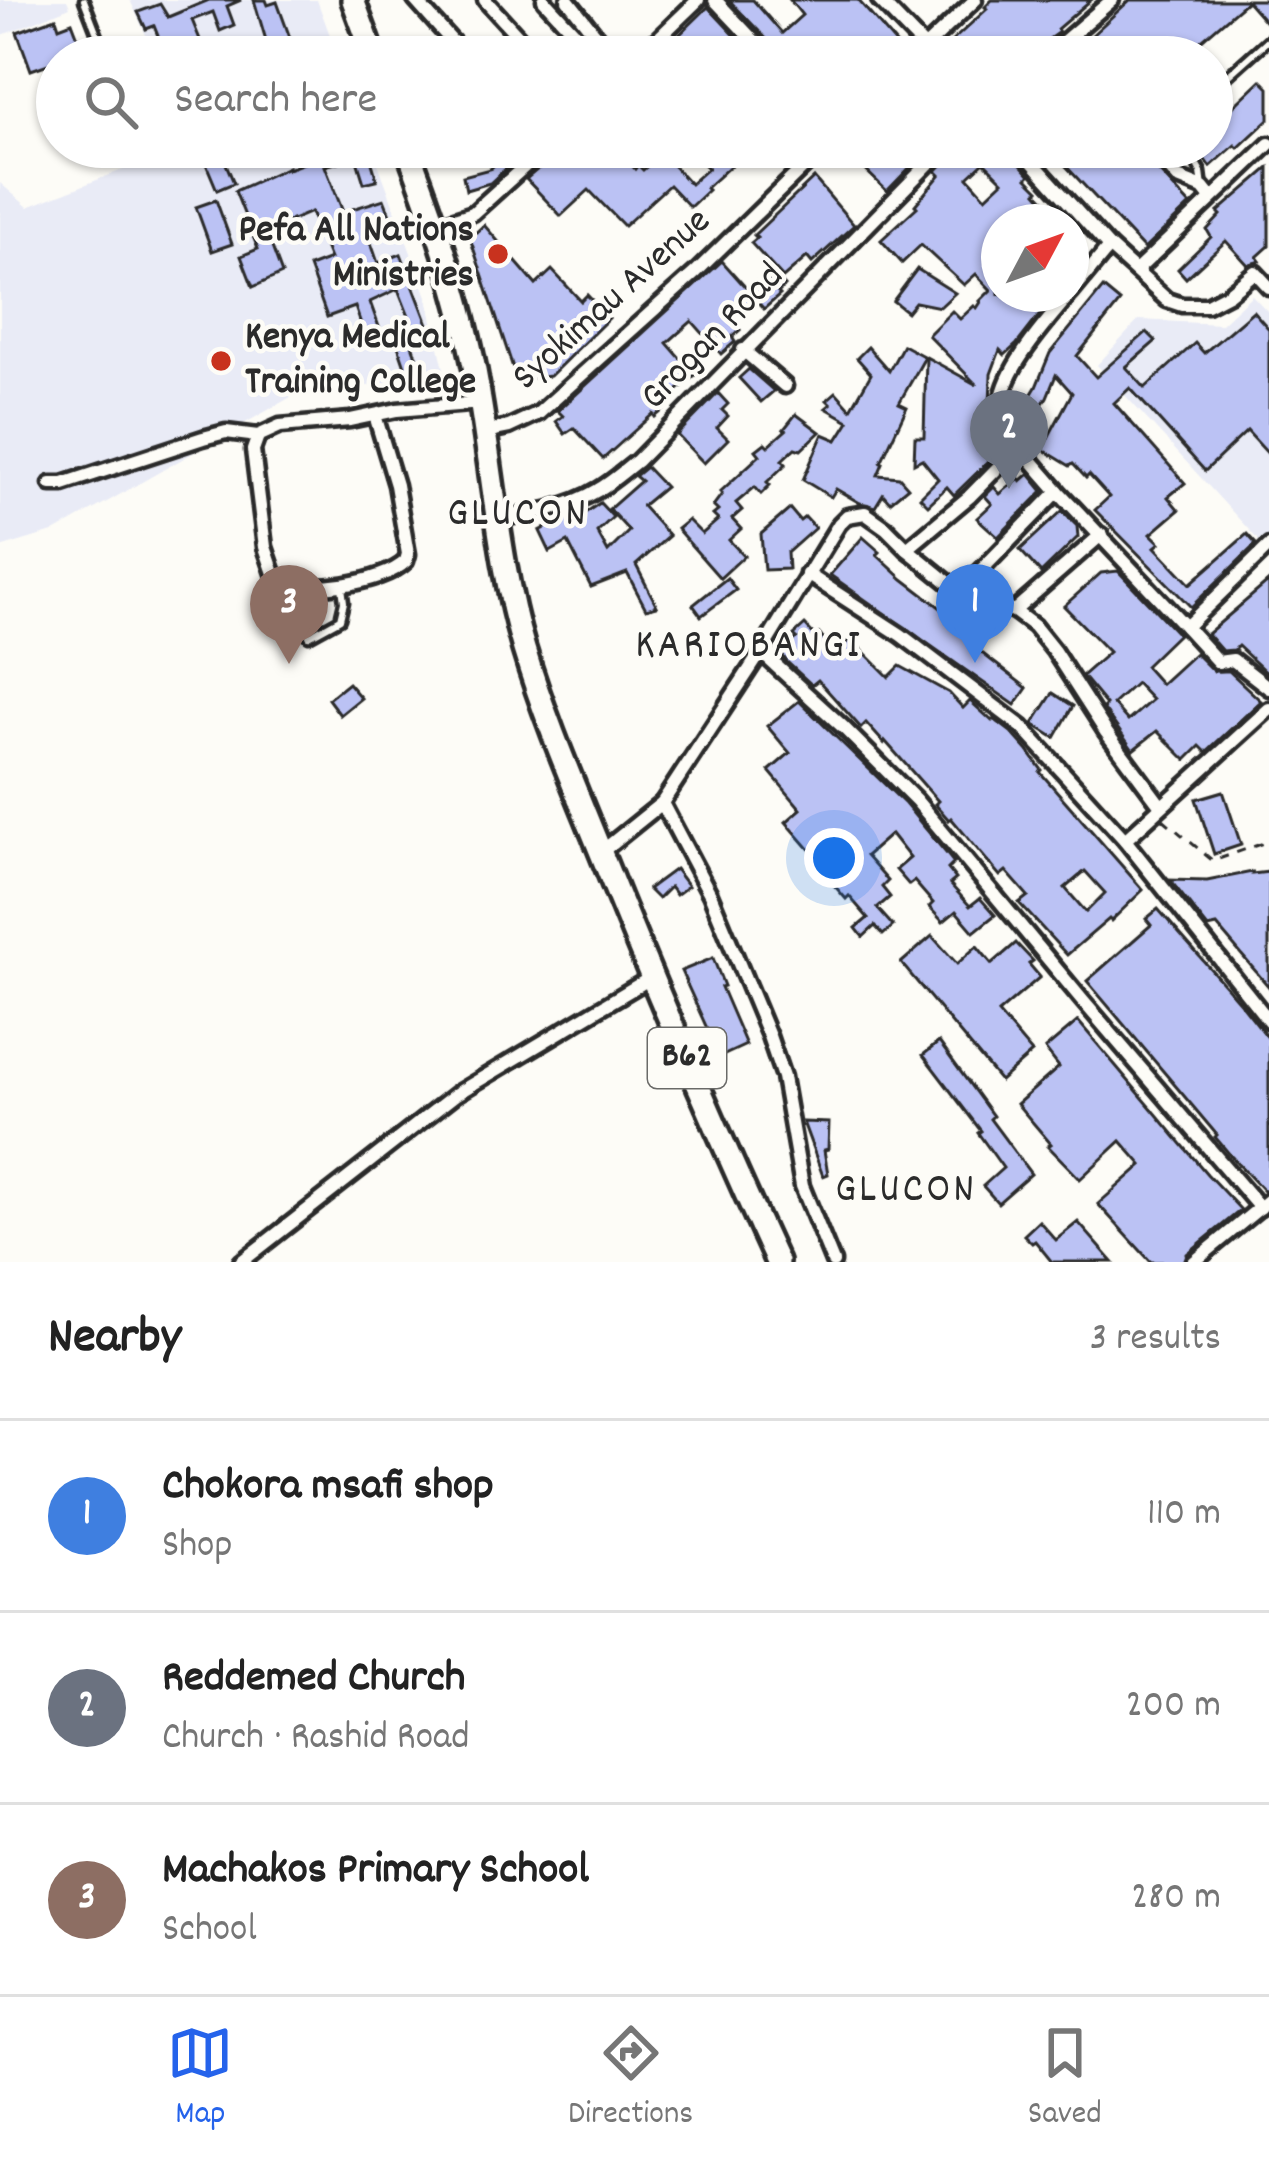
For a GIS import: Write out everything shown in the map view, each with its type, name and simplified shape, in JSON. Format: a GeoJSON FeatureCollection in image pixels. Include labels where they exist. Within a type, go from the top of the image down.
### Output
{"type":"FeatureCollection","features":[{"type":"Feature","properties":{"kind":"highway"},"geometry":{"type":"LineString","coordinates":[[353,0],[366,36]]}},
{"type":"Feature","properties":{"kind":"highway","name":"B62"},"geometry":{"type":"LineString","coordinates":[[415,168],[463,318],[481,403],[502,562],[525,651],[600,853],[777,1262]]}},
{"type":"Feature","properties":{"kind":"street"},"geometry":{"type":"LineString","coordinates":[[415,0],[447,36]]}},
{"type":"Feature","properties":{"kind":"street"},"geometry":{"type":"LineString","coordinates":[[485,0],[518,36]]}},
{"type":"Feature","properties":{"kind":"street"},"geometry":{"type":"LineString","coordinates":[[544,0],[577,36]]}},
{"type":"Feature","properties":{"kind":"street"},"geometry":{"type":"LineString","coordinates":[[568,0],[596,36]]}},
{"type":"Feature","properties":{"kind":"street"},"geometry":{"type":"LineString","coordinates":[[661,36],[698,0]]}},
{"type":"Feature","properties":{"kind":"street"},"geometry":{"type":"LineString","coordinates":[[715,0],[749,36]]}},
{"type":"Feature","properties":{"kind":"street"},"geometry":{"type":"LineString","coordinates":[[879,0],[910,36]]}},
{"type":"Feature","properties":{"kind":"street"},"geometry":{"type":"LineString","coordinates":[[942,36],[975,0]]}},
{"type":"Feature","properties":{"kind":"street"},"geometry":{"type":"LineString","coordinates":[[1069,36],[1112,0]]}},
{"type":"Feature","properties":{"kind":"street"},"geometry":{"type":"LineString","coordinates":[[1136,271],[1207,193],[1269,144]]}},
{"type":"Feature","properties":{"kind":"street"},"geometry":{"type":"LineString","coordinates":[[436,225],[473,213],[523,168]]}},
{"type":"Feature","properties":{"kind":"street","name":"Syokimau Avenue"},"geometry":{"type":"LineString","coordinates":[[483,432],[509,428],[538,413],[696,272],[802,168]]}},
{"type":"Feature","properties":{"kind":"street","name":"Grogan Road"},"geometry":{"type":"LineString","coordinates":[[496,518],[561,505],[599,490],[637,461],[924,168]]}},
{"type":"Feature","properties":{"kind":"street"},"geometry":{"type":"LineString","coordinates":[[1038,168],[1109,247],[1167,300],[1207,305],[1228,294],[1269,258]]}},
{"type":"Feature","properties":{"kind":"street"},"geometry":{"type":"LineString","coordinates":[[1169,168],[1207,193]]}},
{"type":"Feature","properties":{"kind":"street"},"geometry":{"type":"LineString","coordinates":[[1089,272],[1109,247]]}},
{"type":"Feature","properties":{"kind":"street"},"geometry":{"type":"LineString","coordinates":[[1255,272],[1269,286]]}},
{"type":"Feature","properties":{"kind":"street"},"geometry":{"type":"LineString","coordinates":[[1056,312],[1024,350],[1000,404],[1004,429],[1218,662],[1234,660],[1269,688]]}},
{"type":"Feature","properties":{"kind":"street"},"geometry":{"type":"LineString","coordinates":[[743,350],[785,386]]}},
{"type":"Feature","properties":{"kind":"street"},"geometry":{"type":"LineString","coordinates":[[51,484],[226,432],[258,436],[280,426],[481,403]]}},
{"type":"Feature","properties":{"kind":"street"},"geometry":{"type":"LineString","coordinates":[[258,436],[253,450],[265,547],[277,582],[291,586],[362,583],[400,568],[408,554],[396,485],[375,415]]}},
{"type":"Feature","properties":{"kind":"street"},"geometry":{"type":"LineString","coordinates":[[907,549],[969,497],[1019,446]]}},
{"type":"Feature","properties":{"kind":"street"},"geometry":{"type":"LineString","coordinates":[[960,592],[1058,491]]}},
{"type":"Feature","properties":{"kind":"street"},"geometry":{"type":"LineString","coordinates":[[600,853],[662,803],[839,524],[855,513],[875,520],[960,592],[1014,610],[1034,626],[1158,810]]}},
{"type":"Feature","properties":{"kind":"street"},"geometry":{"type":"LineString","coordinates":[[1014,610],[1101,535]]}},
{"type":"Feature","properties":{"kind":"street"},"geometry":{"type":"LineString","coordinates":[[1186,626],[1269,546]]}},
{"type":"Feature","properties":{"kind":"street"},"geometry":{"type":"LineString","coordinates":[[806,574],[901,635],[1022,727],[1125,839],[1269,1021]]}},
{"type":"Feature","properties":{"kind":"street"},"geometry":{"type":"LineString","coordinates":[[761,652],[916,800],[1083,1001],[1265,1204],[1195,1262]]}},
{"type":"Feature","properties":{"kind":"street"},"geometry":{"type":"LineString","coordinates":[[1125,839],[1269,709]]}},
{"type":"Feature","properties":{"kind":"street"},"geometry":{"type":"LineString","coordinates":[[662,803],[710,895],[769,1036],[783,1077],[802,1186],[833,1262]]}},
{"type":"Feature","properties":{"kind":"street"},"geometry":{"type":"LineString","coordinates":[[241,1262],[456,1094],[652,977]]}},
{"type":"Feature","properties":{"kind":"lane"},"geometry":{"type":"LineString","coordinates":[[84,0],[98,36]]}},
{"type":"Feature","properties":{"kind":"lane"},"geometry":{"type":"LineString","coordinates":[[1233,71],[1269,39]]}},
{"type":"Feature","properties":{"kind":"lane"},"geometry":{"type":"LineString","coordinates":[[1199,168],[1207,193]]}},
{"type":"Feature","properties":{"kind":"lane"},"geometry":{"type":"LineString","coordinates":[[309,637],[340,619],[342,584]]}},
{"type":"Feature","properties":{"kind":"path"},"geometry":{"type":"LineString","coordinates":[[1158,810],[1214,861],[1269,842]]}},
{"type":"Feature","properties":{"kind":"shaded area"},"geometry":{"type":"Polygon","coordinates":[[[0,0],[67,0],[70,7],[0,36],[0,0]]]}},
{"type":"Feature","properties":{"kind":"shaded area"},"geometry":{"type":"Polygon","coordinates":[[[130,0],[317,0],[330,36],[146,36],[130,0]]]}},
{"type":"Feature","properties":{"kind":"shaded area","name":"Kenya Medical Training College"},"geometry":{"type":"Polygon","coordinates":[[[127,168],[380,168],[428,299],[447,382],[305,389],[56,531],[0,548],[0,183],[28,207],[127,168]]]}},
{"type":"Feature","properties":{"kind":"shaded area"},"geometry":{"type":"Polygon","coordinates":[[[1252,295],[1269,313],[1269,535],[1261,543],[1097,365],[1139,320],[1221,324],[1252,295]]]}},
{"type":"Feature","properties":{"kind":"building"},"geometry":{"type":"Polygon","coordinates":[[[209,0],[241,0],[227,6],[234,25],[220,31],[213,12],[192,20],[199,36],[158,36],[154,26],[146,29],[138,12],[160,4],[168,17],[209,0]]]}},
{"type":"Feature","properties":{"kind":"building"},"geometry":{"type":"Polygon","coordinates":[[[254,0],[266,0],[268,5],[277,2],[289,36],[265,36],[254,0]]]}},
{"type":"Feature","properties":{"kind":"building"},"geometry":{"type":"Polygon","coordinates":[[[729,0],[753,0],[782,33],[802,15],[790,0],[858,0],[889,36],[764,36],[729,0]]]}},
{"type":"Feature","properties":{"kind":"building"},"geometry":{"type":"Polygon","coordinates":[[[992,0],[1091,0],[1053,36],[958,36],[992,0]]]}},
{"type":"Feature","properties":{"kind":"building"},"geometry":{"type":"Polygon","coordinates":[[[1130,0],[1269,0],[1269,26],[1247,1],[1206,36],[1091,36],[1130,0]]]}},
{"type":"Feature","properties":{"kind":"building"},"geometry":{"type":"Polygon","coordinates":[[[708,7],[735,36],[678,36],[708,7]]]}},
{"type":"Feature","properties":{"kind":"building"},"geometry":{"type":"Polygon","coordinates":[[[56,18],[59,27],[72,22],[77,36],[36,36],[36,68],[31,70],[17,32],[56,18]]]}},
{"type":"Feature","properties":{"kind":"building"},"geometry":{"type":"Polygon","coordinates":[[[1261,80],[1269,88],[1269,119],[1238,148],[1233,147],[1233,107],[1261,80]]]}},
{"type":"Feature","properties":{"kind":"building"},"geometry":{"type":"Polygon","coordinates":[[[208,168],[228,168],[234,183],[217,190],[208,168]]]}},
{"type":"Feature","properties":{"kind":"building"},"geometry":{"type":"Polygon","coordinates":[[[326,168],[343,212],[384,199],[396,230],[370,240],[378,263],[401,254],[428,324],[414,329],[398,289],[370,302],[383,338],[368,344],[355,307],[327,317],[309,267],[330,259],[311,212],[266,231],[282,274],[253,287],[241,256],[258,249],[235,191],[288,169],[326,168]]]}},
{"type":"Feature","properties":{"kind":"building"},"geometry":{"type":"Polygon","coordinates":[[[359,168],[373,168],[377,180],[364,183],[359,168]]]}},
{"type":"Feature","properties":{"kind":"building"},"geometry":{"type":"Polygon","coordinates":[[[506,168],[490,183],[466,190],[463,176],[506,168]]]}},
{"type":"Feature","properties":{"kind":"building"},"geometry":{"type":"Polygon","coordinates":[[[539,168],[676,168],[690,184],[708,168],[728,168],[690,207],[669,185],[624,226],[589,190],[561,216],[526,179],[539,168]]]}},
{"type":"Feature","properties":{"kind":"building"},"geometry":{"type":"Polygon","coordinates":[[[863,168],[909,168],[887,191],[863,168]]]}},
{"type":"Feature","properties":{"kind":"building"},"geometry":{"type":"Polygon","coordinates":[[[939,168],[978,168],[968,177],[986,197],[1003,181],[990,168],[1024,168],[1047,204],[981,204],[981,279],[976,274],[964,285],[921,245],[902,263],[881,240],[917,207],[940,175],[939,168]]]}},
{"type":"Feature","properties":{"kind":"building"},"geometry":{"type":"Polygon","coordinates":[[[1068,168],[1156,168],[1190,205],[1144,249],[1068,168]]]}},
{"type":"Feature","properties":{"kind":"building"},"geometry":{"type":"Polygon","coordinates":[[[1269,168],[1269,246],[1257,257],[1260,261],[1248,265],[1226,241],[1186,278],[1178,269],[1211,237],[1207,230],[1221,215],[1218,212],[1269,168]]]}},
{"type":"Feature","properties":{"kind":"building"},"geometry":{"type":"Polygon","coordinates":[[[814,178],[854,225],[812,263],[807,257],[783,278],[751,243],[814,178]]]}},
{"type":"Feature","properties":{"kind":"building"},"geometry":{"type":"Polygon","coordinates":[[[216,200],[232,244],[212,251],[196,207],[216,200]]]}},
{"type":"Feature","properties":{"kind":"building"},"geometry":{"type":"Polygon","coordinates":[[[484,225],[536,285],[552,270],[581,301],[587,295],[609,318],[550,376],[517,380],[470,238],[484,225]]]}},
{"type":"Feature","properties":{"kind":"building"},"geometry":{"type":"Polygon","coordinates":[[[722,261],[747,289],[755,282],[760,288],[775,275],[785,286],[764,309],[754,298],[730,319],[740,330],[721,354],[692,321],[667,343],[695,375],[663,403],[667,407],[603,459],[574,428],[565,434],[556,421],[563,416],[558,411],[722,261]]]}},
{"type":"Feature","properties":{"kind":"building"},"geometry":{"type":"Polygon","coordinates":[[[917,269],[955,293],[940,307],[915,302],[907,312],[893,301],[917,269]]]}},
{"type":"Feature","properties":{"kind":"building"},"geometry":{"type":"Polygon","coordinates":[[[1103,288],[1120,302],[1077,356],[1096,377],[1147,332],[1156,341],[1126,367],[1145,388],[1195,343],[1204,353],[1253,311],[1269,329],[1269,455],[1247,431],[1205,471],[1130,388],[1114,403],[1185,483],[1168,497],[1179,510],[1151,534],[1160,543],[1155,547],[1190,584],[1247,534],[1256,544],[1191,607],[1095,510],[1109,497],[1089,475],[1086,478],[1073,464],[1042,449],[1072,393],[1056,375],[1034,417],[1022,410],[1050,353],[1083,312],[1089,312],[1103,288]]]}},
{"type":"Feature","properties":{"kind":"building"},"geometry":{"type":"Polygon","coordinates":[[[981,302],[981,312],[1042,312],[1005,355],[1000,350],[991,374],[989,442],[998,452],[954,495],[947,487],[928,505],[920,497],[938,479],[922,459],[914,463],[915,437],[924,437],[926,357],[977,385],[928,335],[952,311],[960,319],[981,302]]]}},
{"type":"Feature","properties":{"kind":"building"},"geometry":{"type":"Polygon","coordinates":[[[408,333],[421,370],[408,375],[395,337],[408,333]]]}},
{"type":"Feature","properties":{"kind":"building"},"geometry":{"type":"Polygon","coordinates":[[[903,345],[925,357],[899,403],[907,407],[878,475],[899,477],[908,487],[890,502],[883,494],[875,507],[836,489],[831,497],[803,480],[823,434],[837,440],[849,421],[826,408],[831,404],[827,400],[836,392],[851,409],[871,374],[857,358],[868,347],[889,371],[903,345]]]}},
{"type":"Feature","properties":{"kind":"building"},"geometry":{"type":"Polygon","coordinates":[[[749,369],[774,391],[761,402],[739,378],[749,369]]]}},
{"type":"Feature","properties":{"kind":"building"},"geometry":{"type":"Polygon","coordinates":[[[718,393],[728,404],[722,410],[728,416],[717,428],[728,439],[704,463],[677,435],[718,393]]]}},
{"type":"Feature","properties":{"kind":"building"},"geometry":{"type":"Polygon","coordinates":[[[796,414],[820,432],[782,460],[786,464],[761,494],[755,487],[736,503],[742,510],[732,519],[741,529],[729,540],[744,556],[720,578],[677,529],[688,520],[702,534],[718,520],[713,506],[720,492],[760,455],[756,450],[786,430],[796,414]]]}},
{"type":"Feature","properties":{"kind":"building"},"geometry":{"type":"Polygon","coordinates":[[[646,467],[665,487],[642,506],[669,536],[636,565],[657,606],[646,609],[627,573],[591,587],[568,542],[550,552],[540,531],[573,514],[576,519],[600,503],[613,517],[597,532],[608,552],[629,531],[609,509],[641,481],[635,476],[646,467]]]}},
{"type":"Feature","properties":{"kind":"building"},"geometry":{"type":"Polygon","coordinates":[[[1029,474],[1043,491],[998,537],[977,518],[992,504],[985,496],[994,487],[1000,494],[1029,474]]]}},
{"type":"Feature","properties":{"kind":"building"},"geometry":{"type":"Polygon","coordinates":[[[790,509],[815,528],[787,553],[788,569],[764,570],[761,534],[790,509]]]}},
{"type":"Feature","properties":{"kind":"building"},"geometry":{"type":"Polygon","coordinates":[[[1062,511],[1077,526],[1078,537],[1041,573],[1020,550],[1062,511]]]}},
{"type":"Feature","properties":{"kind":"building"},"geometry":{"type":"Polygon","coordinates":[[[863,537],[903,579],[967,628],[971,623],[984,634],[974,647],[1027,688],[1015,705],[830,575],[863,537]]]}},
{"type":"Feature","properties":{"kind":"building"},"geometry":{"type":"Polygon","coordinates":[[[1118,571],[1178,634],[1145,666],[1161,684],[1195,653],[1213,671],[1229,671],[1261,701],[1206,752],[1200,746],[1186,760],[1157,731],[1133,750],[1082,676],[1109,652],[1064,606],[1101,573],[1118,571]],[[1136,683],[1113,704],[1128,721],[1152,700],[1136,683]]]}},
{"type":"Feature","properties":{"kind":"building"},"geometry":{"type":"Polygon","coordinates":[[[727,578],[736,590],[701,616],[693,605],[727,578]]]}},
{"type":"Feature","properties":{"kind":"building"},"geometry":{"type":"Polygon","coordinates":[[[1269,581],[1269,675],[1238,646],[1222,651],[1207,634],[1269,581]]]}},
{"type":"Feature","properties":{"kind":"building"},"geometry":{"type":"Polygon","coordinates":[[[805,625],[835,652],[851,639],[889,677],[900,666],[949,693],[963,708],[970,701],[1011,732],[1143,890],[1067,955],[1019,903],[1028,896],[1006,871],[1000,876],[885,741],[866,723],[861,728],[818,680],[812,685],[787,662],[781,653],[797,638],[794,635],[805,625]],[[1085,871],[1065,888],[1086,912],[1105,893],[1085,871]]]}},
{"type":"Feature","properties":{"kind":"building"},"geometry":{"type":"Polygon","coordinates":[[[348,683],[361,698],[340,715],[328,699],[348,683]]]}},
{"type":"Feature","properties":{"kind":"building"},"geometry":{"type":"Polygon","coordinates":[[[1053,693],[1073,706],[1055,738],[1033,724],[1053,693]]]}},
{"type":"Feature","properties":{"kind":"building"},"geometry":{"type":"Polygon","coordinates":[[[799,701],[905,804],[946,853],[954,863],[948,869],[956,879],[950,884],[970,906],[980,898],[995,915],[974,932],[956,911],[943,922],[914,881],[909,885],[896,870],[910,858],[891,834],[866,856],[888,881],[882,887],[890,897],[877,908],[893,926],[883,935],[875,926],[863,937],[856,928],[868,918],[833,884],[786,822],[801,809],[769,771],[790,753],[767,726],[799,701]]]}},
{"type":"Feature","properties":{"kind":"building"},"geometry":{"type":"Polygon","coordinates":[[[1223,791],[1241,845],[1214,854],[1196,799],[1223,791]]]}},
{"type":"Feature","properties":{"kind":"building"},"geometry":{"type":"Polygon","coordinates":[[[675,869],[688,886],[676,895],[670,887],[658,899],[648,889],[675,869]]]}},
{"type":"Feature","properties":{"kind":"building"},"geometry":{"type":"Polygon","coordinates":[[[1269,872],[1269,987],[1217,926],[1208,928],[1170,880],[1207,881],[1269,872]]]}},
{"type":"Feature","properties":{"kind":"building"},"geometry":{"type":"Polygon","coordinates":[[[1158,909],[1269,1039],[1269,1190],[1264,1191],[1231,1156],[1087,981],[1151,925],[1146,919],[1158,909]]]}},
{"type":"Feature","properties":{"kind":"building"},"geometry":{"type":"Polygon","coordinates":[[[932,936],[957,964],[977,946],[992,964],[1016,943],[1033,961],[1029,964],[1040,977],[998,1013],[1032,1053],[1000,1081],[901,963],[932,936]]]}},
{"type":"Feature","properties":{"kind":"building"},"geometry":{"type":"Polygon","coordinates":[[[713,958],[746,1045],[720,1057],[681,971],[713,958]]]}},
{"type":"Feature","properties":{"kind":"building"},"geometry":{"type":"Polygon","coordinates":[[[1078,1021],[1241,1210],[1187,1254],[1184,1262],[1151,1262],[1098,1204],[1142,1165],[1121,1141],[1080,1179],[1017,1104],[1059,1067],[1045,1049],[1078,1021]]]}},
{"type":"Feature","properties":{"kind":"building"},"geometry":{"type":"Polygon","coordinates":[[[939,1042],[1031,1174],[998,1203],[983,1186],[1003,1168],[923,1055],[939,1042]]]}},
{"type":"Feature","properties":{"kind":"building"},"geometry":{"type":"Polygon","coordinates":[[[803,1122],[829,1123],[828,1149],[824,1150],[828,1174],[823,1176],[803,1122]]]}},
{"type":"Feature","properties":{"kind":"building"},"geometry":{"type":"Polygon","coordinates":[[[1039,1221],[1056,1240],[1078,1222],[1113,1262],[1052,1262],[1024,1235],[1039,1221]]]}},
{"type":"Feature","properties":{"kind":"place","name":"Pefa All Nations Ministries"},"geometry":{"type":"Point","coordinates":[498,254]}},
{"type":"Feature","properties":{"kind":"place","name":"Kenya Medical Training College"},"geometry":{"type":"Point","coordinates":[221,361]}},
{"type":"Feature","properties":{"kind":"place","name":"Reddemed Church"},"geometry":{"type":"Point","coordinates":[1009,489]}},
{"type":"Feature","properties":{"kind":"place","name":"Chokora msafi shop"},"geometry":{"type":"Point","coordinates":[975,663]}},
{"type":"Feature","properties":{"kind":"place","name":"Machakos Primary School"},"geometry":{"type":"Point","coordinates":[289,664]}},
{"type":"Feature","properties":{"kind":"district","name":"GLUCON"},"geometry":{"type":"Point","coordinates":[518,516]}},
{"type":"Feature","properties":{"kind":"district","name":"KARIOBANGI"},"geometry":{"type":"Point","coordinates":[749,648]}},
{"type":"Feature","properties":{"kind":"district","name":"GLUCON"},"geometry":{"type":"Point","coordinates":[906,1192]}}]}
